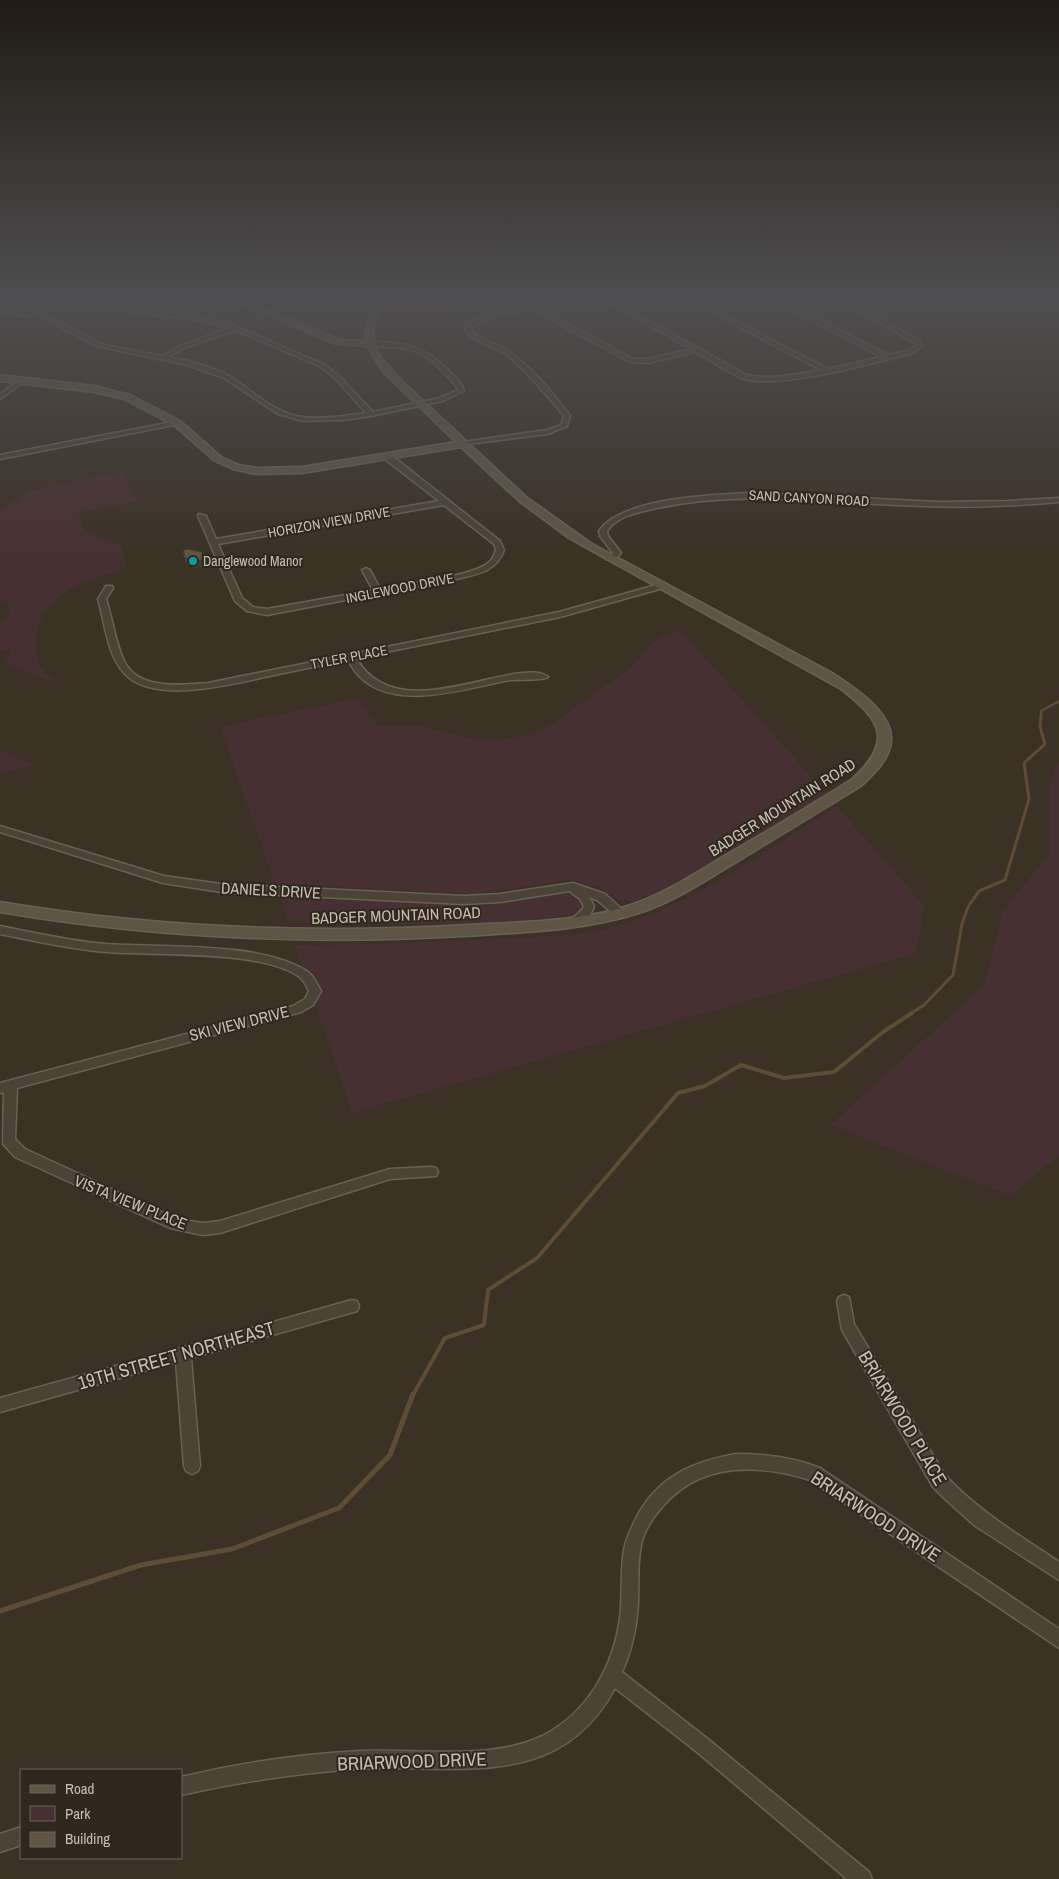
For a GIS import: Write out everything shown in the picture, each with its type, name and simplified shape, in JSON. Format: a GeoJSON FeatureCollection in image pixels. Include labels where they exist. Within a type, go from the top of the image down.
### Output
{"type":"FeatureCollection","features":[{"type":"Feature","properties":{"kind":"main road"},"geometry":{"type":"LineString","coordinates":[[57,385],[111,392],[139,402],[171,422],[207,461],[224,469],[248,474],[274,476],[305,475],[466,447]]}},
{"type":"Feature","properties":{"kind":"main road","name":"BADGER MOUNTAIN ROAD"},"geometry":{"type":"LineString","coordinates":[[0,907],[108,924],[248,935],[400,935],[573,923],[640,907],[678,889],[856,784],[872,772],[882,756],[885,742],[884,729],[878,716],[856,694],[828,676],[580,541],[526,502],[466,447],[403,385]]}},
{"type":"Feature","properties":{"kind":"street"},"geometry":{"type":"LineString","coordinates":[[0,397],[17,385]]}},
{"type":"Feature","properties":{"kind":"street"},"geometry":{"type":"LineString","coordinates":[[239,385],[280,413],[303,419],[343,418],[422,404],[460,393],[461,388],[458,385]]}},
{"type":"Feature","properties":{"kind":"street"},"geometry":{"type":"LineString","coordinates":[[344,385],[371,414]]}},
{"type":"Feature","properties":{"kind":"street"},"geometry":{"type":"LineString","coordinates":[[466,447],[548,432],[564,426],[568,419],[537,385]]}},
{"type":"Feature","properties":{"kind":"street"},"geometry":{"type":"LineString","coordinates":[[295,428],[303,419]]}},
{"type":"Feature","properties":{"kind":"street"},"geometry":{"type":"LineString","coordinates":[[0,457],[171,422]]}},
{"type":"Feature","properties":{"kind":"street","name":"INGLEWOOD DRIVE"},"geometry":{"type":"LineString","coordinates":[[202,516],[238,599],[250,609],[277,611],[471,574],[485,569],[496,561],[500,550],[497,542],[390,459]]}},
{"type":"Feature","properties":{"kind":"street","name":"SAND CANYON ROAD"},"geometry":{"type":"LineString","coordinates":[[610,559],[616,556],[616,551],[603,534],[604,528],[610,522],[639,510],[686,500],[750,495],[941,504],[1059,500]]}},
{"type":"Feature","properties":{"kind":"street","name":"HORIZON VIEW DRIVE"},"geometry":{"type":"LineString","coordinates":[[214,542],[445,502]]}},
{"type":"Feature","properties":{"kind":"street"},"geometry":{"type":"LineString","coordinates":[[366,570],[378,592]]}},
{"type":"Feature","properties":{"kind":"street","name":"TYLER PLACE"},"geometry":{"type":"LineString","coordinates":[[110,588],[102,599],[122,664],[136,678],[154,685],[179,688],[208,686],[560,614],[660,586]]}},
{"type":"Feature","properties":{"kind":"street"},"geometry":{"type":"LineString","coordinates":[[350,657],[359,674],[366,680],[386,688],[411,693],[434,693],[526,674],[543,676]]}},
{"type":"Feature","properties":{"kind":"street","name":"DANIELS DRIVE"},"geometry":{"type":"LineString","coordinates":[[0,829],[163,880],[202,886],[474,900],[574,887],[601,897],[620,913]]}},
{"type":"Feature","properties":{"kind":"street","name":"DANIELS DRIVE"},"geometry":{"type":"LineString","coordinates":[[550,890],[575,891],[588,901],[589,906],[586,914],[573,923]]}},
{"type":"Feature","properties":{"kind":"street","name":"SKI VIEW DRIVE"},"geometry":{"type":"LineString","coordinates":[[0,930],[104,948],[226,953],[253,957],[300,972],[310,979],[315,991],[309,1002],[297,1009],[4,1086]]}},
{"type":"Feature","properties":{"kind":"street","name":"VISTA VIEW PLACE"},"geometry":{"type":"LineString","coordinates":[[4,1086],[10,1144],[20,1153],[106,1194],[190,1228],[220,1228],[390,1174],[432,1172]]}},
{"type":"Feature","properties":{"kind":"street","name":"BRIARWOOD PLACE"},"geometry":{"type":"LineString","coordinates":[[844,1300],[847,1325],[939,1480],[954,1498],[970,1511],[1059,1572]]}},
{"type":"Feature","properties":{"kind":"street","name":"19TH STREET NORTHEAST"},"geometry":{"type":"LineString","coordinates":[[0,1405],[352,1306]]}},
{"type":"Feature","properties":{"kind":"street"},"geometry":{"type":"LineString","coordinates":[[183,1354],[192,1466]]}},
{"type":"Feature","properties":{"kind":"street","name":"BRIARWOOD DRIVE"},"geometry":{"type":"LineString","coordinates":[[182,1786],[289,1768],[383,1759],[509,1757],[535,1749],[562,1736],[585,1716],[612,1676],[628,1626],[631,1568],[636,1535],[658,1500],[681,1480],[701,1468],[726,1462],[773,1461],[814,1473],[1059,1639]]}},
{"type":"Feature","properties":{"kind":"street"},"geometry":{"type":"LineString","coordinates":[[612,1676],[703,1746],[862,1879]]}},
{"type":"Feature","properties":{"kind":"street"},"geometry":{"type":"LineString","coordinates":[[0,1843],[20,1836]]}},
{"type":"Feature","properties":{"kind":"green space"},"geometry":{"type":"Polygon","coordinates":[[[121,472],[139,501],[79,512],[85,530],[122,547],[127,567],[120,571],[95,578],[63,594],[48,608],[38,628],[36,641],[37,660],[47,673],[58,681],[43,679],[4,663],[3,661],[12,653],[8,649],[0,650],[0,627],[11,610],[7,604],[0,601],[0,509],[30,491],[121,472]]]}},
{"type":"Feature","properties":{"kind":"green space"},"geometry":{"type":"Polygon","coordinates":[[[681,631],[827,794],[696,872],[649,896],[631,902],[619,900],[597,886],[570,880],[475,894],[275,884],[220,727],[358,698],[378,726],[414,725],[486,741],[528,735],[555,722],[633,666],[646,648],[660,637],[681,631]]]}},
{"type":"Feature","properties":{"kind":"green space"},"geometry":{"type":"Polygon","coordinates":[[[0,750],[34,766],[0,773],[0,750]]]}},
{"type":"Feature","properties":{"kind":"green space"},"geometry":{"type":"Polygon","coordinates":[[[1059,762],[1059,1155],[1011,1196],[830,1125],[984,985],[1003,910],[1049,854],[1049,785],[1059,762]]]}},
{"type":"Feature","properties":{"kind":"green space"},"geometry":{"type":"Polygon","coordinates":[[[837,806],[924,905],[922,925],[914,954],[352,1113],[295,945],[401,943],[552,936],[597,931],[654,913],[708,886],[761,855],[837,806]]]}},
{"type":"Feature","properties":{"kind":"green space"},"geometry":{"type":"Polygon","coordinates":[[[561,893],[580,898],[582,909],[565,915],[534,920],[443,924],[288,923],[279,897],[482,906],[561,893]]]}},
{"type":"Feature","properties":{"kind":"building"},"geometry":{"type":"Polygon","coordinates":[[[187,549],[202,552],[202,560],[192,562],[191,558],[186,559],[183,551],[187,549]]]}},
{"type":"Feature","properties":{"kind":"waterway"},"geometry":{"type":"LineString","coordinates":[[1041,715],[1041,711],[1059,701]]}},
{"type":"Feature","properties":{"kind":"waterway"},"geometry":{"type":"LineString","coordinates":[[910,1014],[924,1005],[953,975],[962,924],[968,907],[979,891],[1005,880],[1029,799],[1024,763],[1045,744],[1040,727],[1041,715]]}},
{"type":"Feature","properties":{"kind":"waterway"},"geometry":{"type":"LineString","coordinates":[[413,1395],[445,1338],[484,1325],[488,1290],[537,1258],[678,1093],[705,1086],[741,1065],[784,1078],[834,1072],[883,1032],[912,1013]]}},
{"type":"Feature","properties":{"kind":"waterway"},"geometry":{"type":"LineString","coordinates":[[0,1611],[141,1565],[232,1549],[339,1508],[390,1455],[413,1394]]}},
{"type":"Feature","properties":{"kind":"place","name":"Danglewood Manor"},"geometry":{"type":"Point","coordinates":[193,561]}}]}
